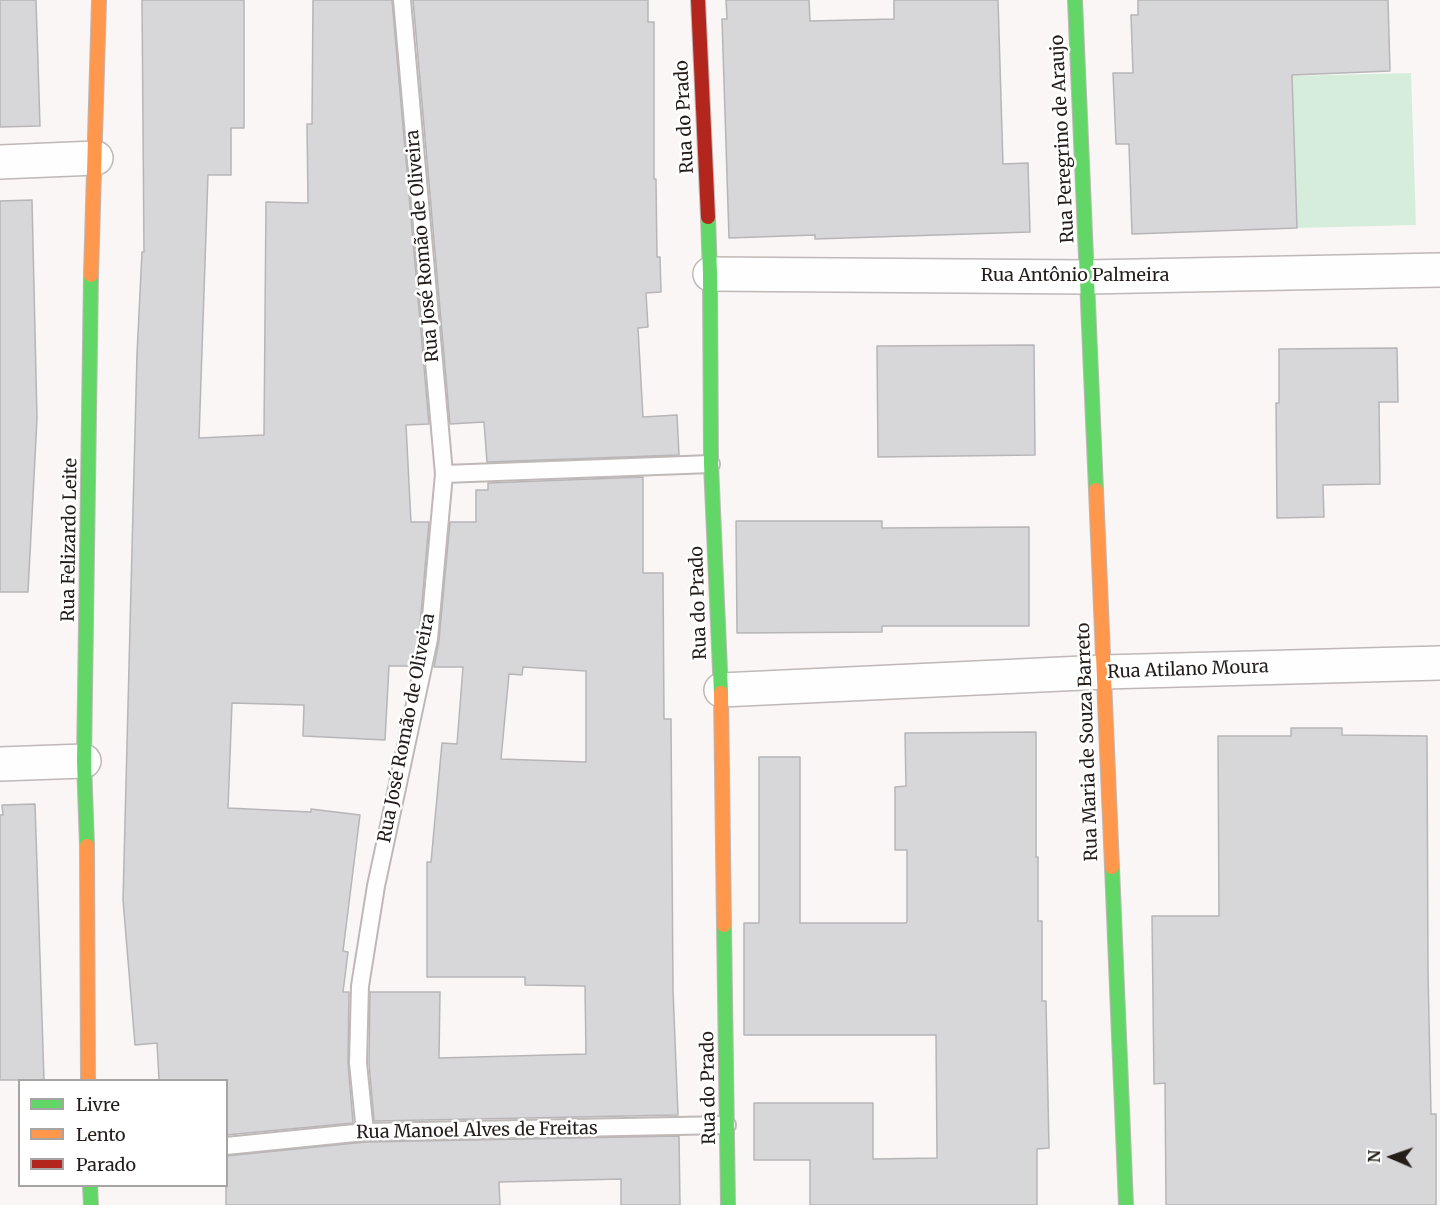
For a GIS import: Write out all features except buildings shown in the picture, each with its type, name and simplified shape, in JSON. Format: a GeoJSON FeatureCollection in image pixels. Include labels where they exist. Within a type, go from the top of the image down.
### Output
{"type":"FeatureCollection","features":[{"type":"Feature","properties":{"kind":"main road","name":"Rua Felizardo Leite"},"geometry":{"type":"LineString","coordinates":[[88,1079],[88,873],[84,761],[92,250],[99,0]]}},
{"type":"Feature","properties":{"kind":"main road","name":"Rua do Prado"},"geometry":{"type":"LineString","coordinates":[[698,0],[710,274],[711,464],[721,690],[728,1205]]}},
{"type":"Feature","properties":{"kind":"main road","name":"Rua Peregrino de Araujo"},"geometry":{"type":"LineString","coordinates":[[1075,0],[1087,277]]}},
{"type":"Feature","properties":{"kind":"main road","name":"Rua Maria de Souza Barreto"},"geometry":{"type":"LineString","coordinates":[[1087,277],[1126,1205]]}},
{"type":"Feature","properties":{"kind":"main road"},"geometry":{"type":"LineString","coordinates":[[90,1187],[91,1205]]}},
{"type":"Feature","properties":{"kind":"street"},"geometry":{"type":"LineString","coordinates":[[0,162],[96,158]]}},
{"type":"Feature","properties":{"kind":"street","name":"Rua Antônio Palmeira"},"geometry":{"type":"LineString","coordinates":[[710,274],[1087,277],[1440,270]]}},
{"type":"Feature","properties":{"kind":"street","name":"Rua Atilano Moura"},"geometry":{"type":"LineString","coordinates":[[721,690],[1104,672],[1440,663]]}},
{"type":"Feature","properties":{"kind":"street"},"geometry":{"type":"LineString","coordinates":[[0,764],[84,761]]}},
{"type":"Feature","properties":{"kind":"lane","name":"Rua José Romão de Oliveira"},"geometry":{"type":"LineString","coordinates":[[365,1132],[358,1063],[360,986],[376,886],[429,639],[444,474],[402,0]]}},
{"type":"Feature","properties":{"kind":"lane"},"geometry":{"type":"LineString","coordinates":[[444,474],[711,464]]}},
{"type":"Feature","properties":{"kind":"lane","name":"Rua Manoel Alves de Freitas"},"geometry":{"type":"LineString","coordinates":[[228,1146],[365,1132],[727,1125]]}},
{"type":"Feature","properties":{"kind":"green space"},"geometry":{"type":"Polygon","coordinates":[[[1411,73],[1416,225],[1297,228],[1292,76],[1411,73]]]}},
{"type":"Feature","properties":{"kind":"traffic: fast"},"geometry":{"type":"LineString","coordinates":[[1075,0],[1096,490]]}},
{"type":"Feature","properties":{"kind":"traffic: fast"},"geometry":{"type":"LineString","coordinates":[[708,217],[711,464],[721,693]]}},
{"type":"Feature","properties":{"kind":"traffic: fast"},"geometry":{"type":"LineString","coordinates":[[87,846],[84,761],[91,275]]}},
{"type":"Feature","properties":{"kind":"traffic: fast"},"geometry":{"type":"LineString","coordinates":[[1112,867],[1126,1205]]}},
{"type":"Feature","properties":{"kind":"traffic: fast"},"geometry":{"type":"LineString","coordinates":[[724,925],[728,1205]]}},
{"type":"Feature","properties":{"kind":"traffic: fast"},"geometry":{"type":"LineString","coordinates":[[90,1187],[91,1205]]}},
{"type":"Feature","properties":{"kind":"traffic: slow"},"geometry":{"type":"LineString","coordinates":[[91,275],[99,0]]}},
{"type":"Feature","properties":{"kind":"traffic: slow"},"geometry":{"type":"LineString","coordinates":[[1096,490],[1112,867]]}},
{"type":"Feature","properties":{"kind":"traffic: slow"},"geometry":{"type":"LineString","coordinates":[[721,693],[724,925]]}},
{"type":"Feature","properties":{"kind":"traffic: slow"},"geometry":{"type":"LineString","coordinates":[[87,846],[88,1079]]}},
{"type":"Feature","properties":{"kind":"traffic: jam"},"geometry":{"type":"LineString","coordinates":[[698,0],[708,217]]}}]}
